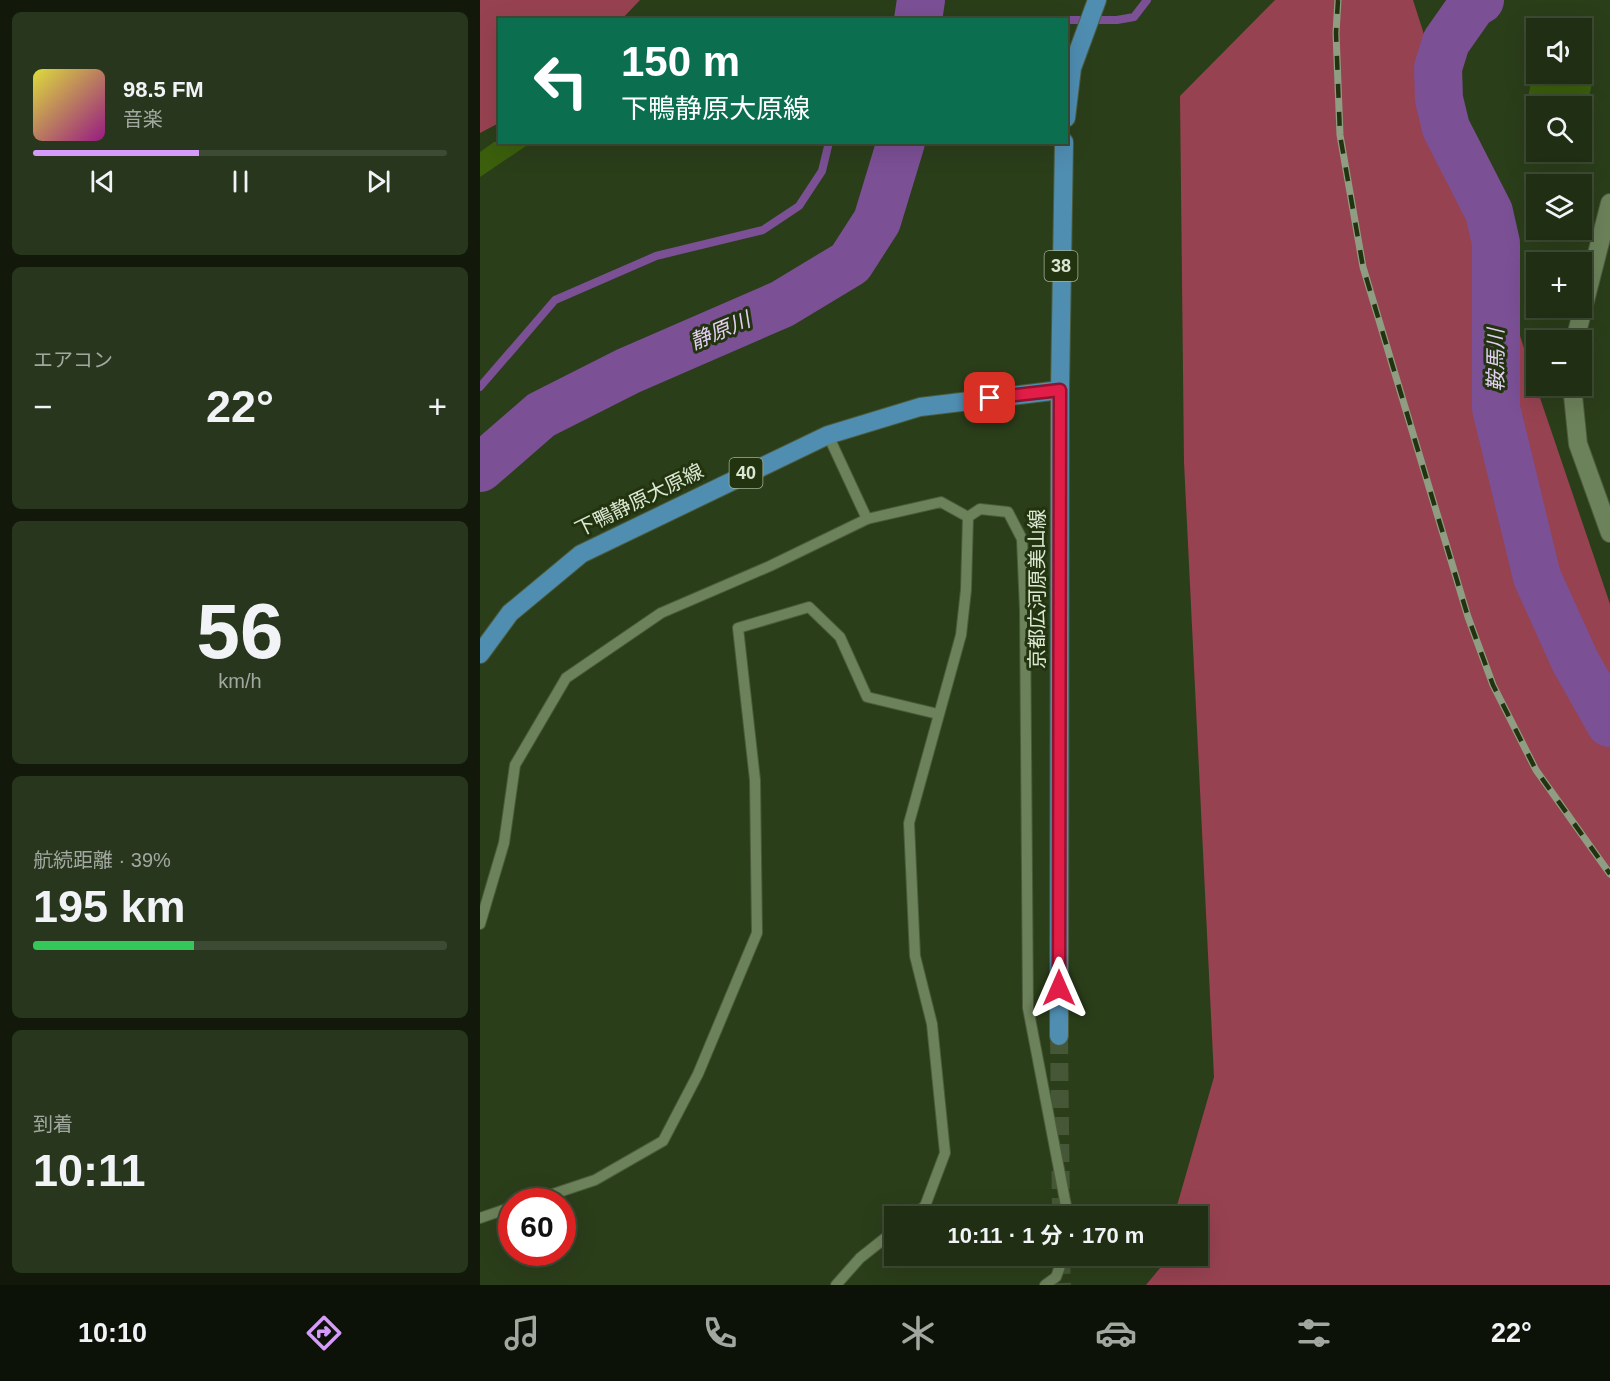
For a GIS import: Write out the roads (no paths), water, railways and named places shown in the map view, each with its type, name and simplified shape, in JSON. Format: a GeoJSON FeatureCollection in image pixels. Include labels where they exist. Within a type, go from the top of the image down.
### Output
{"type":"FeatureCollection","features":[{"type":"Feature","properties":{"kind":"main road"},"geometry":{"type":"LineString","coordinates":[[1068,101],[1072,68],[1097,0]]}},
{"type":"Feature","properties":{"kind":"main road","name":"京都広河原美山線"},"geometry":{"type":"LineString","coordinates":[[1059,1036],[1060,390],[1064,144]]}},
{"type":"Feature","properties":{"kind":"main road","name":"下鴨静原大原線"},"geometry":{"type":"LineString","coordinates":[[480,654],[510,613],[580,554],[828,435],[921,407],[1060,390]]}},
{"type":"Feature","properties":{"kind":"street"},"geometry":{"type":"LineString","coordinates":[[1578,330],[1610,203]]}},
{"type":"Feature","properties":{"kind":"street"},"geometry":{"type":"LineString","coordinates":[[1573,396],[1578,444],[1610,533]]}},
{"type":"Feature","properties":{"kind":"lane"},"geometry":{"type":"LineString","coordinates":[[828,435],[867,519]]}},
{"type":"Feature","properties":{"kind":"lane"},"geometry":{"type":"LineString","coordinates":[[480,924],[504,843],[515,765],[566,678],[661,613],[770,566],[867,519],[941,502],[968,517]]}},
{"type":"Feature","properties":{"kind":"lane"},"geometry":{"type":"LineString","coordinates":[[968,517],[980,508],[1008,512],[1022,539],[1025,610],[1028,1008],[1066,1206]]}},
{"type":"Feature","properties":{"kind":"lane"},"geometry":{"type":"LineString","coordinates":[[925,1206],[945,1153],[932,1024],[915,956],[909,823],[961,634],[966,590],[968,517]]}},
{"type":"Feature","properties":{"kind":"lane"},"geometry":{"type":"LineString","coordinates":[[571,1188],[595,1180],[663,1141],[698,1074],[757,933],[755,780],[738,628],[809,607],[840,637],[867,697],[938,714]]}},
{"type":"Feature","properties":{"kind":"lane"},"geometry":{"type":"LineString","coordinates":[[480,1218],[498,1212]]}},
{"type":"Feature","properties":{"kind":"lane"},"geometry":{"type":"LineString","coordinates":[[837,1285],[860,1258],[884,1239]]}},
{"type":"Feature","properties":{"kind":"lane"},"geometry":{"type":"LineString","coordinates":[[1045,1285],[1056,1277],[1060,1266]]}},
{"type":"Feature","properties":{"kind":"waterway","name":"静原川"},"geometry":{"type":"LineString","coordinates":[[918,18],[921,0]]}},
{"type":"Feature","properties":{"kind":"waterway"},"geometry":{"type":"LineString","coordinates":[[1068,20],[1117,20],[1134,17],[1147,0]]}},
{"type":"Feature","properties":{"kind":"waterway","name":"鞍馬川"},"geometry":{"type":"LineString","coordinates":[[1480,0],[1472,5],[1446,42],[1438,68],[1439,99],[1446,128],[1489,212],[1496,243],[1496,408],[1537,577],[1575,661],[1610,723]]}},
{"type":"Feature","properties":{"kind":"waterway"},"geometry":{"type":"LineString","coordinates":[[480,387],[555,300],[656,256],[763,230],[799,206],[822,171],[829,144]]}},
{"type":"Feature","properties":{"kind":"waterway","name":"静原川"},"geometry":{"type":"LineString","coordinates":[[480,468],[541,415],[628,371],[782,304],[850,263],[877,221],[900,144]]}},
{"type":"Feature","properties":{"kind":"tunnel"},"geometry":{"type":"LineString","coordinates":[[1059,1036],[1061,1206]]}},
{"type":"Feature","properties":{"kind":"tunnel"},"geometry":{"type":"LineString","coordinates":[[1061,1266],[1062,1285]]}},
{"type":"Feature","properties":{"kind":"railway"},"geometry":{"type":"LineString","coordinates":[[1338,0],[1336,33],[1340,135],[1363,267],[1468,617],[1493,685],[1536,770],[1610,874]]}}]}
